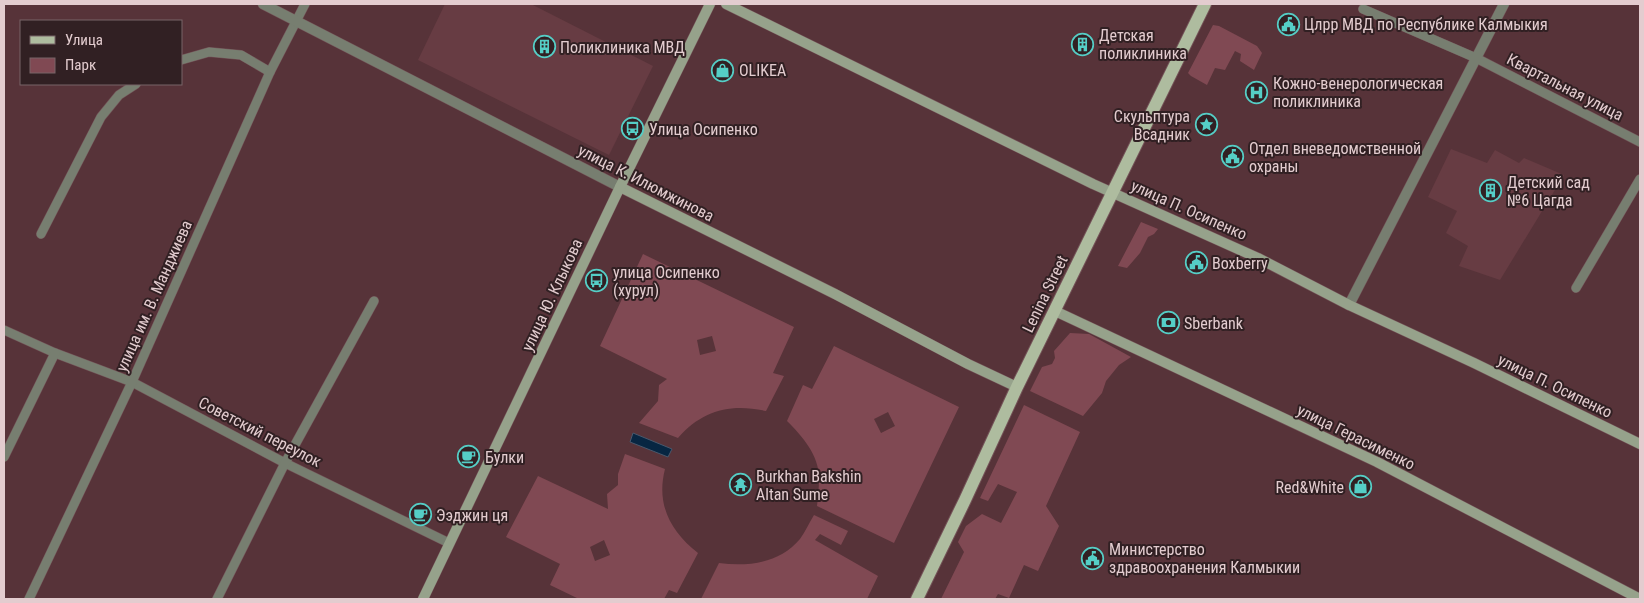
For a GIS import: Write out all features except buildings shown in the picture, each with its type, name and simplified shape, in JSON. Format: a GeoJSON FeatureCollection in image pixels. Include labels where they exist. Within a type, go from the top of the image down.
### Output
{"type":"FeatureCollection","features":[{"type":"Feature","properties":{"kind":"main road","name":"улица Ю. Клыкова"},"geometry":{"type":"LineString","coordinates":[[422,599],[710,4]]}},
{"type":"Feature","properties":{"kind":"main road","name":"улица П. Осипенко"},"geometry":{"type":"LineString","coordinates":[[726,4],[920,100],[1112,192],[1258,258],[1349,305],[1474,363],[1640,444]]}},
{"type":"Feature","properties":{"kind":"main road","name":"Lenina Street"},"geometry":{"type":"LineString","coordinates":[[917,599],[1017,387],[1205,4]]}},
{"type":"Feature","properties":{"kind":"main road","name":"улица К. Илюмжинова"},"geometry":{"type":"LineString","coordinates":[[620,187],[843,298],[968,364],[1017,387]]}},
{"type":"Feature","properties":{"kind":"main road","name":"улица Герасименко"},"geometry":{"type":"LineString","coordinates":[[1055,311],[1377,462],[1640,598]]}},
{"type":"Feature","properties":{"kind":"street","name":"улица К. Илюмжинова"},"geometry":{"type":"LineString","coordinates":[[263,4],[620,187]]}},
{"type":"Feature","properties":{"kind":"street","name":"улица им. В. Манджиева"},"geometry":{"type":"LineString","coordinates":[[29,599],[132,382],[270,72],[305,4]]}},
{"type":"Feature","properties":{"kind":"street"},"geometry":{"type":"LineString","coordinates":[[1349,305],[1504,4]]}},
{"type":"Feature","properties":{"kind":"street","name":"Квартальная улица"},"geometry":{"type":"LineString","coordinates":[[1363,9],[1476,58],[1640,142]]}},
{"type":"Feature","properties":{"kind":"street"},"geometry":{"type":"LineString","coordinates":[[182,60],[209,52],[241,55],[270,72]]}},
{"type":"Feature","properties":{"kind":"street"},"geometry":{"type":"LineString","coordinates":[[41,234],[101,117],[119,95],[134,85]]}},
{"type":"Feature","properties":{"kind":"street"},"geometry":{"type":"LineString","coordinates":[[1576,288],[1640,179]]}},
{"type":"Feature","properties":{"kind":"street"},"geometry":{"type":"LineString","coordinates":[[217,599],[285,463],[374,301]]}},
{"type":"Feature","properties":{"kind":"street","name":"Советский переулок"},"geometry":{"type":"LineString","coordinates":[[4,330],[55,353],[132,382],[285,463],[449,543]]}},
{"type":"Feature","properties":{"kind":"street"},"geometry":{"type":"LineString","coordinates":[[4,458],[55,353]]}},
{"type":"Feature","properties":{"kind":"shaded area"},"geometry":{"type":"Polygon","coordinates":[[[445,4],[531,4],[653,66],[609,155],[418,60],[445,4]]]}},
{"type":"Feature","properties":{"kind":"shaded area"},"geometry":{"type":"Polygon","coordinates":[[[1451,149],[1487,163],[1495,150],[1519,163],[1524,158],[1564,175],[1500,280],[1459,266],[1468,246],[1446,233],[1457,211],[1428,197],[1451,149]]]}},
{"type":"Feature","properties":{"kind":"green space"},"geometry":{"type":"Polygon","coordinates":[[[1213,25],[1219,26],[1257,46],[1262,53],[1254,70],[1240,61],[1241,54],[1235,51],[1225,70],[1215,68],[1207,85],[1188,73],[1213,25]]]}},
{"type":"Feature","properties":{"kind":"green space"},"geometry":{"type":"Polygon","coordinates":[[[1141,222],[1158,229],[1148,237],[1140,253],[1127,268],[1118,266],[1141,222]]]}},
{"type":"Feature","properties":{"kind":"green space"},"geometry":{"type":"Polygon","coordinates":[[[643,254],[794,327],[773,373],[784,376],[766,411],[741,408],[718,411],[697,421],[678,438],[639,423],[658,401],[659,385],[667,379],[600,346],[643,254]],[[712,336],[697,340],[700,355],[716,351],[712,336]]]}},
{"type":"Feature","properties":{"kind":"green space"},"geometry":{"type":"Polygon","coordinates":[[[1070,333],[1089,334],[1131,357],[1119,365],[1106,381],[1102,393],[1083,416],[1030,391],[1042,367],[1052,364],[1055,358],[1054,351],[1070,333]]]}},
{"type":"Feature","properties":{"kind":"green space"},"geometry":{"type":"Polygon","coordinates":[[[834,346],[959,407],[894,543],[817,506],[819,478],[816,462],[809,447],[787,421],[803,385],[812,389],[834,346]],[[888,412],[874,419],[881,433],[895,426],[888,412]]]}},
{"type":"Feature","properties":{"kind":"green space"},"geometry":{"type":"Polygon","coordinates":[[[1024,405],[1080,432],[1046,506],[1059,526],[1038,571],[1024,565],[1009,598],[998,594],[995,599],[941,599],[964,552],[958,542],[966,526],[982,514],[1001,523],[1017,492],[998,484],[988,501],[980,498],[1024,405]]]}},
{"type":"Feature","properties":{"kind":"green space"},"geometry":{"type":"Polygon","coordinates":[[[625,454],[665,469],[662,494],[668,516],[680,536],[698,553],[677,593],[669,590],[664,599],[579,599],[550,585],[560,564],[506,537],[538,476],[608,509],[607,494],[618,485],[618,474],[625,454]],[[604,540],[590,547],[595,561],[610,555],[604,540]]]}},
{"type":"Feature","properties":{"kind":"green space"},"geometry":{"type":"Polygon","coordinates":[[[814,515],[848,531],[841,545],[820,534],[815,540],[878,576],[867,599],[701,599],[719,563],[763,562],[783,553],[800,539],[814,515]]]}},
{"type":"Feature","properties":{"kind":"water"},"geometry":{"type":"Polygon","coordinates":[[[633,433],[672,449],[668,457],[630,442],[633,433]]]}},
{"type":"Feature","properties":{"kind":"place","name":"Цлрр МВД по Республике Калмыкия"},"geometry":{"type":"Point","coordinates":[1288,24]}},
{"type":"Feature","properties":{"kind":"place","name":"Детская поликлиника"},"geometry":{"type":"Point","coordinates":[1083,44]}},
{"type":"Feature","properties":{"kind":"place","name":"Поликлиника МВД"},"geometry":{"type":"Point","coordinates":[544,47]}},
{"type":"Feature","properties":{"kind":"place","name":"OLIKEA"},"geometry":{"type":"Point","coordinates":[723,70]}},
{"type":"Feature","properties":{"kind":"place","name":"Кожно-венерологическая поликлиника"},"geometry":{"type":"Point","coordinates":[1257,92]}},
{"type":"Feature","properties":{"kind":"place","name":"Скульптура Всадник"},"geometry":{"type":"Point","coordinates":[1206,125]}},
{"type":"Feature","properties":{"kind":"place","name":"Улица Осипенко"},"geometry":{"type":"Point","coordinates":[633,129]}},
{"type":"Feature","properties":{"kind":"place","name":"Отдел вневедомственной охраны"},"geometry":{"type":"Point","coordinates":[1233,157]}},
{"type":"Feature","properties":{"kind":"place","name":"Детский сад №6 Цагда"},"geometry":{"type":"Point","coordinates":[1491,191]}},
{"type":"Feature","properties":{"kind":"place","name":"Boxberry"},"geometry":{"type":"Point","coordinates":[1196,263]}},
{"type":"Feature","properties":{"kind":"place","name":"улица Осипенко (хурул)"},"geometry":{"type":"Point","coordinates":[597,281]}},
{"type":"Feature","properties":{"kind":"place","name":"Sberbank"},"geometry":{"type":"Point","coordinates":[1168,323]}},
{"type":"Feature","properties":{"kind":"place","name":"Булки"},"geometry":{"type":"Point","coordinates":[469,457]}},
{"type":"Feature","properties":{"kind":"place","name":"Burkhan Bakshin Altan Sume"},"geometry":{"type":"Point","coordinates":[740,485]}},
{"type":"Feature","properties":{"kind":"place","name":"Red&White"},"geometry":{"type":"Point","coordinates":[1360,487]}},
{"type":"Feature","properties":{"kind":"place","name":"Ээджин ця"},"geometry":{"type":"Point","coordinates":[420,515]}},
{"type":"Feature","properties":{"kind":"place","name":"Министерство здравоохранения Калмыкии"},"geometry":{"type":"Point","coordinates":[1093,558]}}]}
